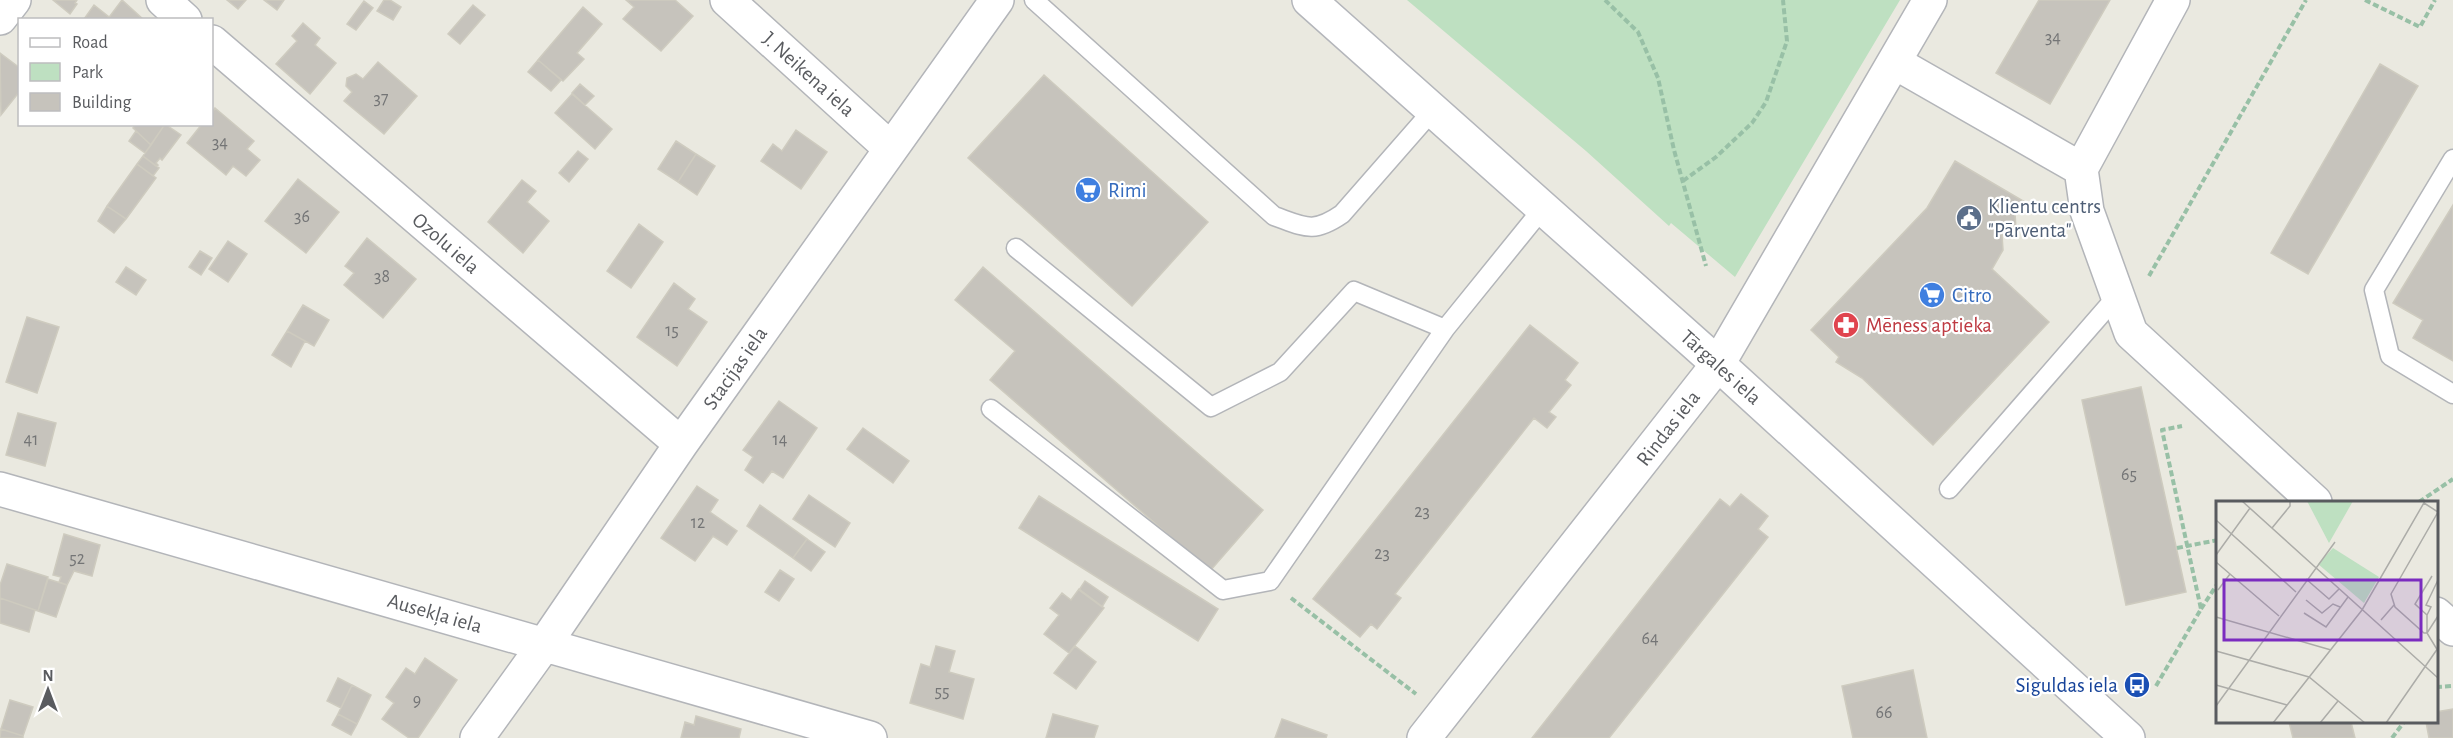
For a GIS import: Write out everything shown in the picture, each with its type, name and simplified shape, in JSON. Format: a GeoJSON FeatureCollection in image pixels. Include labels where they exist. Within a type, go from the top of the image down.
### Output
{"type":"FeatureCollection","features":[{"type":"Feature","properties":{"kind":"street"},"geometry":{"type":"LineString","coordinates":[[0,18],[14,0]]}},
{"type":"Feature","properties":{"kind":"street"},"geometry":{"type":"LineString","coordinates":[[163,0],[183,18]]}},
{"type":"Feature","properties":{"kind":"street","name":"J. Neikena iela"},"geometry":{"type":"LineString","coordinates":[[727,0],[891,148]]}},
{"type":"Feature","properties":{"kind":"street","name":"Stacijas iela"},"geometry":{"type":"LineString","coordinates":[[477,738],[544,645],[681,444],[997,0]]}},
{"type":"Feature","properties":{"kind":"street","name":"Tārgales iela"},"geometry":{"type":"LineString","coordinates":[[1310,0],[1718,364],[2128,738]]}},
{"type":"Feature","properties":{"kind":"street","name":"Rindas iela"},"geometry":{"type":"LineString","coordinates":[[1433,727],[1718,364],[1930,0]]}},
{"type":"Feature","properties":{"kind":"street"},"geometry":{"type":"LineString","coordinates":[[2173,0],[2081,169],[2087,211],[2131,333],[2314,501]]}},
{"type":"Feature","properties":{"kind":"street","name":"Ozolu iela"},"geometry":{"type":"LineString","coordinates":[[213,43],[681,444]]}},
{"type":"Feature","properties":{"kind":"street"},"geometry":{"type":"LineString","coordinates":[[1894,62],[2081,169]]}},
{"type":"Feature","properties":{"kind":"street","name":"Ausekļa iela"},"geometry":{"type":"LineString","coordinates":[[0,489],[870,738]]}},
{"type":"Feature","properties":{"kind":"street"},"geometry":{"type":"LineString","coordinates":[[2438,616],[2453,629]]}},
{"type":"Feature","properties":{"kind":"lane"},"geometry":{"type":"LineString","coordinates":[[1034,0],[1274,216],[1304,227],[1323,227],[1342,214],[1433,110]]}},
{"type":"Feature","properties":{"kind":"lane"},"geometry":{"type":"LineString","coordinates":[[2453,159],[2374,290],[2390,356],[2453,394]]}},
{"type":"Feature","properties":{"kind":"lane"},"geometry":{"type":"LineString","coordinates":[[991,409],[1223,590],[1269,581],[1446,329],[1543,208]]}},
{"type":"Feature","properties":{"kind":"lane"},"geometry":{"type":"LineString","coordinates":[[1016,248],[1211,407],[1281,372],[1354,291],[1446,329]]}},
{"type":"Feature","properties":{"kind":"lane"},"geometry":{"type":"LineString","coordinates":[[1949,489],[2121,307]]}},
{"type":"Feature","properties":{"kind":"path"},"geometry":{"type":"LineString","coordinates":[[1605,0],[1638,32],[1658,78],[1706,266]]}},
{"type":"Feature","properties":{"kind":"path"},"geometry":{"type":"LineString","coordinates":[[1683,181],[1716,157],[1752,123],[1766,102],[1787,41],[1783,0]]}},
{"type":"Feature","properties":{"kind":"path"},"geometry":{"type":"LineString","coordinates":[[2121,307],[2306,0]]}},
{"type":"Feature","properties":{"kind":"path"},"geometry":{"type":"LineString","coordinates":[[2366,0],[2420,27],[2435,0]]}},
{"type":"Feature","properties":{"kind":"path"},"geometry":{"type":"LineString","coordinates":[[2201,609],[2162,430],[2198,423],[2219,414]]}},
{"type":"Feature","properties":{"kind":"path"},"geometry":{"type":"LineString","coordinates":[[2420,501],[2453,479]]}},
{"type":"Feature","properties":{"kind":"path"},"geometry":{"type":"LineString","coordinates":[[2177,548],[2216,540]]}},
{"type":"Feature","properties":{"kind":"path"},"geometry":{"type":"LineString","coordinates":[[1269,581],[1433,727]]}},
{"type":"Feature","properties":{"kind":"path"},"geometry":{"type":"LineString","coordinates":[[2156,686],[2216,585]]}},
{"type":"Feature","properties":{"kind":"path"},"geometry":{"type":"LineString","coordinates":[[2438,687],[2453,686]]}},
{"type":"Feature","properties":{"kind":"path"},"geometry":{"type":"LineString","coordinates":[[2392,738],[2403,723]]}},
{"type":"Feature","properties":{"kind":"green space"},"geometry":{"type":"Polygon","coordinates":[[[1407,0],[1900,0],[1735,277],[1671,223],[1669,226],[1586,151],[1407,0]]]}},
{"type":"Feature","properties":{"kind":"building"},"geometry":{"type":"Polygon","coordinates":[[[53,0],[77,0],[75,3],[77,4],[70,14],[53,0]]]}},
{"type":"Feature","properties":{"kind":"building"},"geometry":{"type":"Polygon","coordinates":[[[122,0],[142,18],[108,18],[122,0]]]}},
{"type":"Feature","properties":{"kind":"building"},"geometry":{"type":"Polygon","coordinates":[[[227,0],[246,0],[238,9],[227,0]]]}},
{"type":"Feature","properties":{"kind":"building"},"geometry":{"type":"Polygon","coordinates":[[[264,0],[284,0],[277,10],[264,0]]]}},
{"type":"Feature","properties":{"kind":"building"},"geometry":{"type":"Polygon","coordinates":[[[384,0],[390,0],[401,7],[393,20],[377,11],[384,0]]]}},
{"type":"Feature","properties":{"kind":"building"},"geometry":{"type":"Polygon","coordinates":[[[626,0],[675,0],[693,16],[661,51],[623,19],[634,7],[626,0]]]}},
{"type":"Feature","properties":{"kind":"building"},"geometry":{"type":"Polygon","coordinates":[[[2039,0],[2110,0],[2050,104],[1996,73],[2039,0]]]}},
{"type":"Feature","properties":{"kind":"building"},"geometry":{"type":"Polygon","coordinates":[[[364,1],[373,8],[356,30],[347,24],[364,1]]]}},
{"type":"Feature","properties":{"kind":"building"},"geometry":{"type":"Polygon","coordinates":[[[94,5],[109,17],[108,18],[85,18],[94,5]]]}},
{"type":"Feature","properties":{"kind":"building"},"geometry":{"type":"Polygon","coordinates":[[[473,5],[485,15],[460,44],[448,34],[473,5]]]}},
{"type":"Feature","properties":{"kind":"building"},"geometry":{"type":"Polygon","coordinates":[[[583,7],[602,24],[577,53],[584,59],[563,81],[538,60],[583,7]]]}},
{"type":"Feature","properties":{"kind":"building"},"geometry":{"type":"Polygon","coordinates":[[[303,23],[320,38],[315,45],[336,63],[310,94],[276,64],[297,41],[292,36],[303,23]]]}},
{"type":"Feature","properties":{"kind":"building"},"geometry":{"type":"Polygon","coordinates":[[[0,53],[18,66],[18,94],[1,115],[0,53]]]}},
{"type":"Feature","properties":{"kind":"building"},"geometry":{"type":"Polygon","coordinates":[[[538,60],[561,80],[551,91],[528,72],[538,60]]]}},
{"type":"Feature","properties":{"kind":"building"},"geometry":{"type":"Polygon","coordinates":[[[378,62],[417,96],[384,134],[344,101],[352,92],[346,86],[347,78],[356,74],[363,79],[378,62]]]}},
{"type":"Feature","properties":{"kind":"building"},"geometry":{"type":"Polygon","coordinates":[[[2380,64],[2418,86],[2308,274],[2271,253],[2380,64]]]}},
{"type":"Feature","properties":{"kind":"building","name":"Rimi"},"geometry":{"type":"Polygon","coordinates":[[[1044,75],[1208,222],[1132,306],[968,158],[1044,75]]]}},
{"type":"Feature","properties":{"kind":"building"},"geometry":{"type":"Polygon","coordinates":[[[580,84],[594,96],[585,105],[572,93],[580,84]]]}},
{"type":"Feature","properties":{"kind":"building"},"geometry":{"type":"Polygon","coordinates":[[[572,94],[612,129],[595,149],[555,113],[572,94]]]}},
{"type":"Feature","properties":{"kind":"building"},"geometry":{"type":"Polygon","coordinates":[[[215,108],[254,141],[247,149],[260,160],[246,176],[233,166],[226,175],[187,143],[200,126],[213,126],[215,108]]]}},
{"type":"Feature","properties":{"kind":"building"},"geometry":{"type":"Polygon","coordinates":[[[134,126],[164,126],[151,145],[133,128],[134,126]]]}},
{"type":"Feature","properties":{"kind":"building"},"geometry":{"type":"Polygon","coordinates":[[[164,126],[168,126],[181,135],[162,160],[160,158],[156,163],[158,165],[156,166],[143,156],[164,126]]]}},
{"type":"Feature","properties":{"kind":"building"},"geometry":{"type":"Polygon","coordinates":[[[796,130],[827,152],[801,189],[761,161],[773,144],[782,151],[796,130]]]}},
{"type":"Feature","properties":{"kind":"building"},"geometry":{"type":"Polygon","coordinates":[[[136,131],[151,145],[145,153],[129,141],[136,131]]]}},
{"type":"Feature","properties":{"kind":"building"},"geometry":{"type":"Polygon","coordinates":[[[676,141],[696,154],[678,182],[658,169],[676,141]]]}},
{"type":"Feature","properties":{"kind":"building"},"geometry":{"type":"Polygon","coordinates":[[[578,151],[588,159],[569,182],[559,173],[578,151]]]}},
{"type":"Feature","properties":{"kind":"building"},"geometry":{"type":"Polygon","coordinates":[[[696,154],[715,166],[697,195],[678,182],[696,154]]]}},
{"type":"Feature","properties":{"kind":"building"},"geometry":{"type":"Polygon","coordinates":[[[143,156],[159,168],[153,176],[137,164],[143,156]]]}},
{"type":"Feature","properties":{"kind":"building","name":"Citro"},"geometry":{"type":"Polygon","coordinates":[[[1955,161],[2030,205],[2025,213],[2015,213],[2016,229],[2013,234],[2002,235],[2003,250],[1992,269],[2049,322],[1933,445],[1862,378],[1836,362],[1839,357],[1811,330],[1927,208],[1955,161]]]}},
{"type":"Feature","properties":{"kind":"building"},"geometry":{"type":"Polygon","coordinates":[[[137,164],[156,178],[126,219],[107,206],[137,164]]]}},
{"type":"Feature","properties":{"kind":"building"},"geometry":{"type":"Polygon","coordinates":[[[298,179],[339,212],[306,253],[265,221],[298,179]]]}},
{"type":"Feature","properties":{"kind":"building"},"geometry":{"type":"Polygon","coordinates":[[[522,180],[536,191],[527,202],[549,221],[523,253],[488,222],[522,180]]]}},
{"type":"Feature","properties":{"kind":"building"},"geometry":{"type":"Polygon","coordinates":[[[2453,205],[2453,361],[2413,338],[2423,320],[2393,303],[2453,205]]]}},
{"type":"Feature","properties":{"kind":"building"},"geometry":{"type":"Polygon","coordinates":[[[107,206],[126,219],[114,233],[98,221],[107,206]]]}},
{"type":"Feature","properties":{"kind":"building"},"geometry":{"type":"Polygon","coordinates":[[[639,224],[663,242],[631,288],[607,271],[639,224]]]}},
{"type":"Feature","properties":{"kind":"building"},"geometry":{"type":"Polygon","coordinates":[[[367,238],[416,279],[383,318],[344,285],[354,273],[345,266],[367,238]]]}},
{"type":"Feature","properties":{"kind":"building"},"geometry":{"type":"Polygon","coordinates":[[[228,241],[247,254],[228,282],[209,269],[228,241]]]}},
{"type":"Feature","properties":{"kind":"building"},"geometry":{"type":"Polygon","coordinates":[[[200,251],[212,258],[201,275],[189,267],[200,251]]]}},
{"type":"Feature","properties":{"kind":"building"},"geometry":{"type":"Polygon","coordinates":[[[126,267],[146,280],[136,295],[116,282],[126,267]]]}},
{"type":"Feature","properties":{"kind":"building"},"geometry":{"type":"Polygon","coordinates":[[[983,267],[1263,510],[1210,571],[990,380],[1015,351],[955,300],[983,267]]]}},
{"type":"Feature","properties":{"kind":"building"},"geometry":{"type":"Polygon","coordinates":[[[674,283],[695,299],[688,309],[707,322],[677,366],[637,337],[674,283]]]}},
{"type":"Feature","properties":{"kind":"building"},"geometry":{"type":"Polygon","coordinates":[[[303,305],[329,320],[314,346],[287,331],[303,305]]]}},
{"type":"Feature","properties":{"kind":"building"},"geometry":{"type":"Polygon","coordinates":[[[27,317],[59,327],[37,393],[6,382],[27,317]]]}},
{"type":"Feature","properties":{"kind":"building"},"geometry":{"type":"Polygon","coordinates":[[[1530,325],[1578,363],[1565,380],[1571,385],[1549,412],[1556,417],[1547,428],[1534,418],[1395,594],[1401,598],[1377,629],[1371,624],[1360,637],[1313,599],[1530,325]]]}},
{"type":"Feature","properties":{"kind":"building"},"geometry":{"type":"Polygon","coordinates":[[[287,331],[305,341],[291,367],[272,355],[287,331]]]}},
{"type":"Feature","properties":{"kind":"building"},"geometry":{"type":"Polygon","coordinates":[[[2141,387],[2186,592],[2126,605],[2082,400],[2141,387]]]}},
{"type":"Feature","properties":{"kind":"building"},"geometry":{"type":"Polygon","coordinates":[[[779,401],[817,428],[783,478],[772,471],[763,483],[745,470],[753,457],[743,450],[779,401]]]}},
{"type":"Feature","properties":{"kind":"building"},"geometry":{"type":"Polygon","coordinates":[[[18,413],[56,423],[45,466],[6,455],[18,413]]]}},
{"type":"Feature","properties":{"kind":"building"},"geometry":{"type":"Polygon","coordinates":[[[863,428],[909,461],[893,483],[847,449],[863,428]]]}},
{"type":"Feature","properties":{"kind":"building"},"geometry":{"type":"Polygon","coordinates":[[[697,486],[718,500],[710,512],[737,531],[727,545],[713,536],[695,561],[661,538],[697,486]]]}},
{"type":"Feature","properties":{"kind":"building"},"geometry":{"type":"Polygon","coordinates":[[[1741,494],[1768,516],[1758,529],[1768,537],[1609,738],[1532,738],[1720,499],[1730,507],[1741,494]]]}},
{"type":"Feature","properties":{"kind":"building"},"geometry":{"type":"Polygon","coordinates":[[[809,495],[850,523],[835,547],[793,519],[809,495]]]}},
{"type":"Feature","properties":{"kind":"building"},"geometry":{"type":"Polygon","coordinates":[[[1039,496],[1218,609],[1198,641],[1019,528],[1039,496]]]}},
{"type":"Feature","properties":{"kind":"building"},"geometry":{"type":"Polygon","coordinates":[[[760,505],[807,539],[793,558],[747,526],[760,505]]]}},
{"type":"Feature","properties":{"kind":"building"},"geometry":{"type":"Polygon","coordinates":[[[64,534],[100,545],[92,576],[74,571],[67,585],[59,582],[61,577],[53,575],[64,534]]]}},
{"type":"Feature","properties":{"kind":"building"},"geometry":{"type":"Polygon","coordinates":[[[807,539],[825,552],[811,571],[793,558],[807,539]]]}},
{"type":"Feature","properties":{"kind":"building"},"geometry":{"type":"Polygon","coordinates":[[[7,564],[48,577],[38,611],[0,598],[0,585],[7,564]]]}},
{"type":"Feature","properties":{"kind":"building"},"geometry":{"type":"Polygon","coordinates":[[[780,570],[794,579],[779,601],[765,592],[780,570]]]}},
{"type":"Feature","properties":{"kind":"building"},"geometry":{"type":"Polygon","coordinates":[[[48,579],[67,585],[56,617],[38,611],[48,579]]]}},
{"type":"Feature","properties":{"kind":"building"},"geometry":{"type":"Polygon","coordinates":[[[1085,581],[1108,597],[1102,607],[1079,590],[1085,581]]]}},
{"type":"Feature","properties":{"kind":"building"},"geometry":{"type":"Polygon","coordinates":[[[1079,589],[1104,608],[1069,653],[1044,634],[1059,615],[1050,608],[1062,593],[1071,600],[1079,589]]]}},
{"type":"Feature","properties":{"kind":"building"},"geometry":{"type":"Polygon","coordinates":[[[0,598],[35,610],[29,632],[0,623],[0,598]]]}},
{"type":"Feature","properties":{"kind":"building"},"geometry":{"type":"Polygon","coordinates":[[[936,646],[955,651],[949,672],[974,679],[963,719],[910,703],[921,664],[930,667],[936,646]]]}},
{"type":"Feature","properties":{"kind":"building"},"geometry":{"type":"Polygon","coordinates":[[[1075,646],[1096,662],[1076,689],[1054,673],[1075,646]]]}},
{"type":"Feature","properties":{"kind":"building"},"geometry":{"type":"Polygon","coordinates":[[[425,658],[457,680],[418,738],[409,738],[382,719],[394,703],[386,697],[406,668],[415,674],[425,658]]]}},
{"type":"Feature","properties":{"kind":"building"},"geometry":{"type":"Polygon","coordinates":[[[1913,670],[1927,738],[1853,738],[1842,686],[1913,670]]]}},
{"type":"Feature","properties":{"kind":"building"},"geometry":{"type":"Polygon","coordinates":[[[338,678],[352,685],[341,708],[327,701],[338,678]]]}},
{"type":"Feature","properties":{"kind":"building"},"geometry":{"type":"Polygon","coordinates":[[[352,685],[371,695],[357,724],[338,714],[352,685]]]}},
{"type":"Feature","properties":{"kind":"building"},"geometry":{"type":"Polygon","coordinates":[[[10,700],[33,707],[23,736],[1,729],[10,700]]]}},
{"type":"Feature","properties":{"kind":"building"},"geometry":{"type":"Polygon","coordinates":[[[2453,709],[2453,738],[2429,738],[2426,723],[2438,723],[2438,712],[2453,709]]]}},
{"type":"Feature","properties":{"kind":"building"},"geometry":{"type":"Polygon","coordinates":[[[338,714],[357,724],[351,735],[332,725],[338,714]]]}},
{"type":"Feature","properties":{"kind":"building"},"geometry":{"type":"Polygon","coordinates":[[[1053,714],[1098,726],[1094,738],[1046,738],[1053,714]]]}},
{"type":"Feature","properties":{"kind":"building"},"geometry":{"type":"Polygon","coordinates":[[[696,716],[741,729],[739,738],[681,738],[685,722],[694,725],[696,716]]]}},
{"type":"Feature","properties":{"kind":"building"},"geometry":{"type":"Polygon","coordinates":[[[1282,719],[1327,735],[1326,738],[1275,738],[1282,719]]]}},
{"type":"Feature","properties":{"kind":"building"},"geometry":{"type":"Polygon","coordinates":[[[2289,723],[2351,723],[2355,738],[2293,738],[2289,723]]]}},
{"type":"Feature","properties":{"kind":"building"},"geometry":{"type":"Polygon","coordinates":[[[1,729],[23,736],[23,738],[0,738],[1,729]]]}},
{"type":"Feature","properties":{"kind":"place","name":"Rimi"},"geometry":{"type":"Point","coordinates":[1088,190]}},
{"type":"Feature","properties":{"kind":"place","name":"Klientu centrs \"Pārventa\""},"geometry":{"type":"Point","coordinates":[1969,218]}},
{"type":"Feature","properties":{"kind":"place","name":"Citro"},"geometry":{"type":"Point","coordinates":[1932,295]}},
{"type":"Feature","properties":{"kind":"place","name":"Mēness aptieka"},"geometry":{"type":"Point","coordinates":[1846,325]}},
{"type":"Feature","properties":{"kind":"place","name":"Siguldas iela"},"geometry":{"type":"Point","coordinates":[2137,685]}}]}
